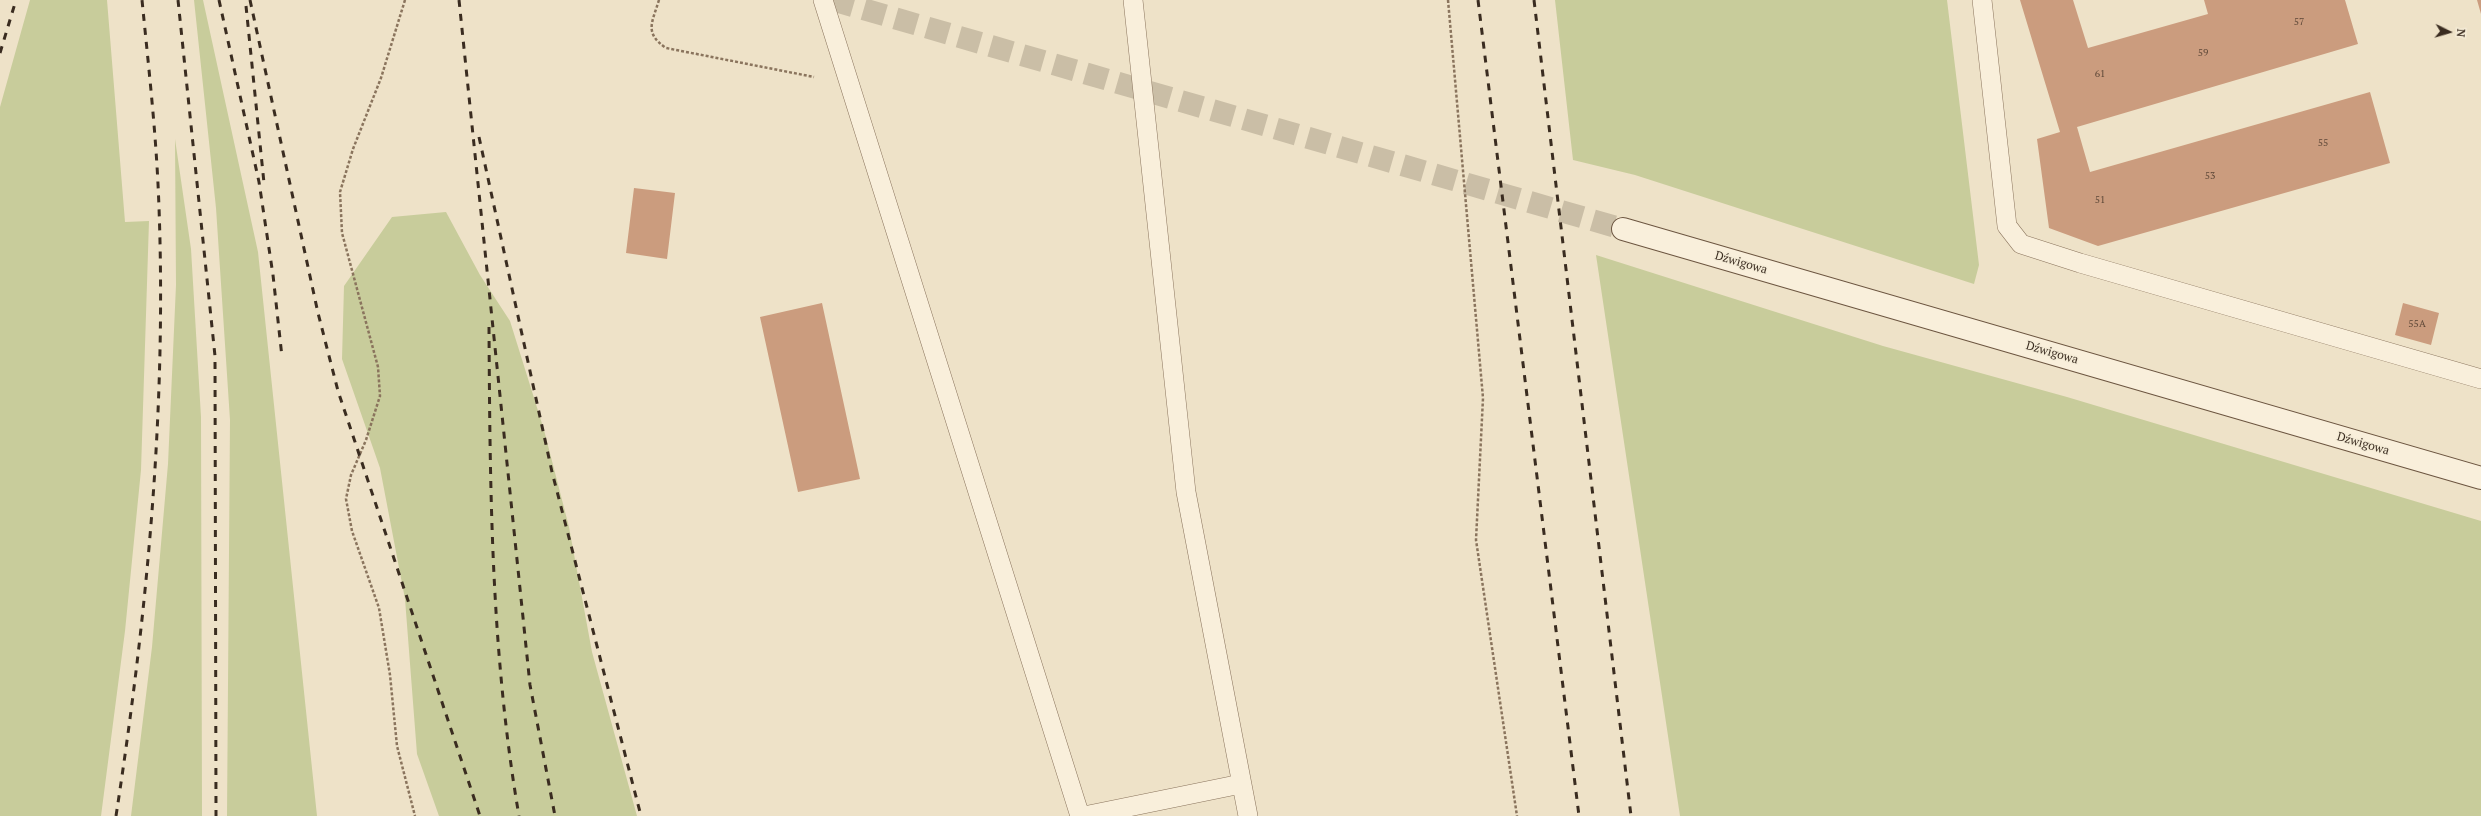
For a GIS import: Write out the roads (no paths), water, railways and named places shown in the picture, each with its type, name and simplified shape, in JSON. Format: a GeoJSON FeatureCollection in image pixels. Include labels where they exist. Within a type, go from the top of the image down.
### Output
{"type":"FeatureCollection","features":[{"type":"Feature","properties":{"kind":"main road","name":"Dźwigowa"},"geometry":{"type":"LineString","coordinates":[[1623,229],[2481,478]]}},
{"type":"Feature","properties":{"kind":"lane"},"geometry":{"type":"LineString","coordinates":[[823,0],[1080,816]]}},
{"type":"Feature","properties":{"kind":"lane"},"geometry":{"type":"LineString","coordinates":[[1133,0],[1186,492],[1248,816]]}},
{"type":"Feature","properties":{"kind":"lane"},"geometry":{"type":"LineString","coordinates":[[1982,0],[2006,226],[2022,244],[2080,263],[2481,379]]}},
{"type":"Feature","properties":{"kind":"lane"},"geometry":{"type":"LineString","coordinates":[[1084,816],[1241,784]]}},
{"type":"Feature","properties":{"kind":"tunnel"},"geometry":{"type":"LineString","coordinates":[[832,0],[1623,229]]}},
{"type":"Feature","properties":{"kind":"railway"},"geometry":{"type":"LineString","coordinates":[[0,53],[16,0]]}},
{"type":"Feature","properties":{"kind":"railway"},"geometry":{"type":"LineString","coordinates":[[116,816],[146,580],[158,422],[160,343],[158,184],[142,0]]}},
{"type":"Feature","properties":{"kind":"railway"},"geometry":{"type":"LineString","coordinates":[[178,0],[215,356],[216,816]]}},
{"type":"Feature","properties":{"kind":"railway"},"geometry":{"type":"LineString","coordinates":[[219,0],[259,182],[273,275],[282,357]]}},
{"type":"Feature","properties":{"kind":"railway"},"geometry":{"type":"LineString","coordinates":[[250,0],[318,313],[338,391],[480,816]]}},
{"type":"Feature","properties":{"kind":"railway"},"geometry":{"type":"LineString","coordinates":[[459,0],[530,685],[555,816]]}},
{"type":"Feature","properties":{"kind":"railway"},"geometry":{"type":"LineString","coordinates":[[1478,0],[1579,816]]}},
{"type":"Feature","properties":{"kind":"railway"},"geometry":{"type":"LineString","coordinates":[[1534,0],[1631,816]]}},
{"type":"Feature","properties":{"kind":"railway"},"geometry":{"type":"LineString","coordinates":[[246,6],[264,183]]}},
{"type":"Feature","properties":{"kind":"railway"},"geometry":{"type":"LineString","coordinates":[[479,137],[552,472],[641,816]]}},
{"type":"Feature","properties":{"kind":"railway"},"geometry":{"type":"LineString","coordinates":[[489,327],[490,450],[497,633],[510,755],[519,816]]}}]}
